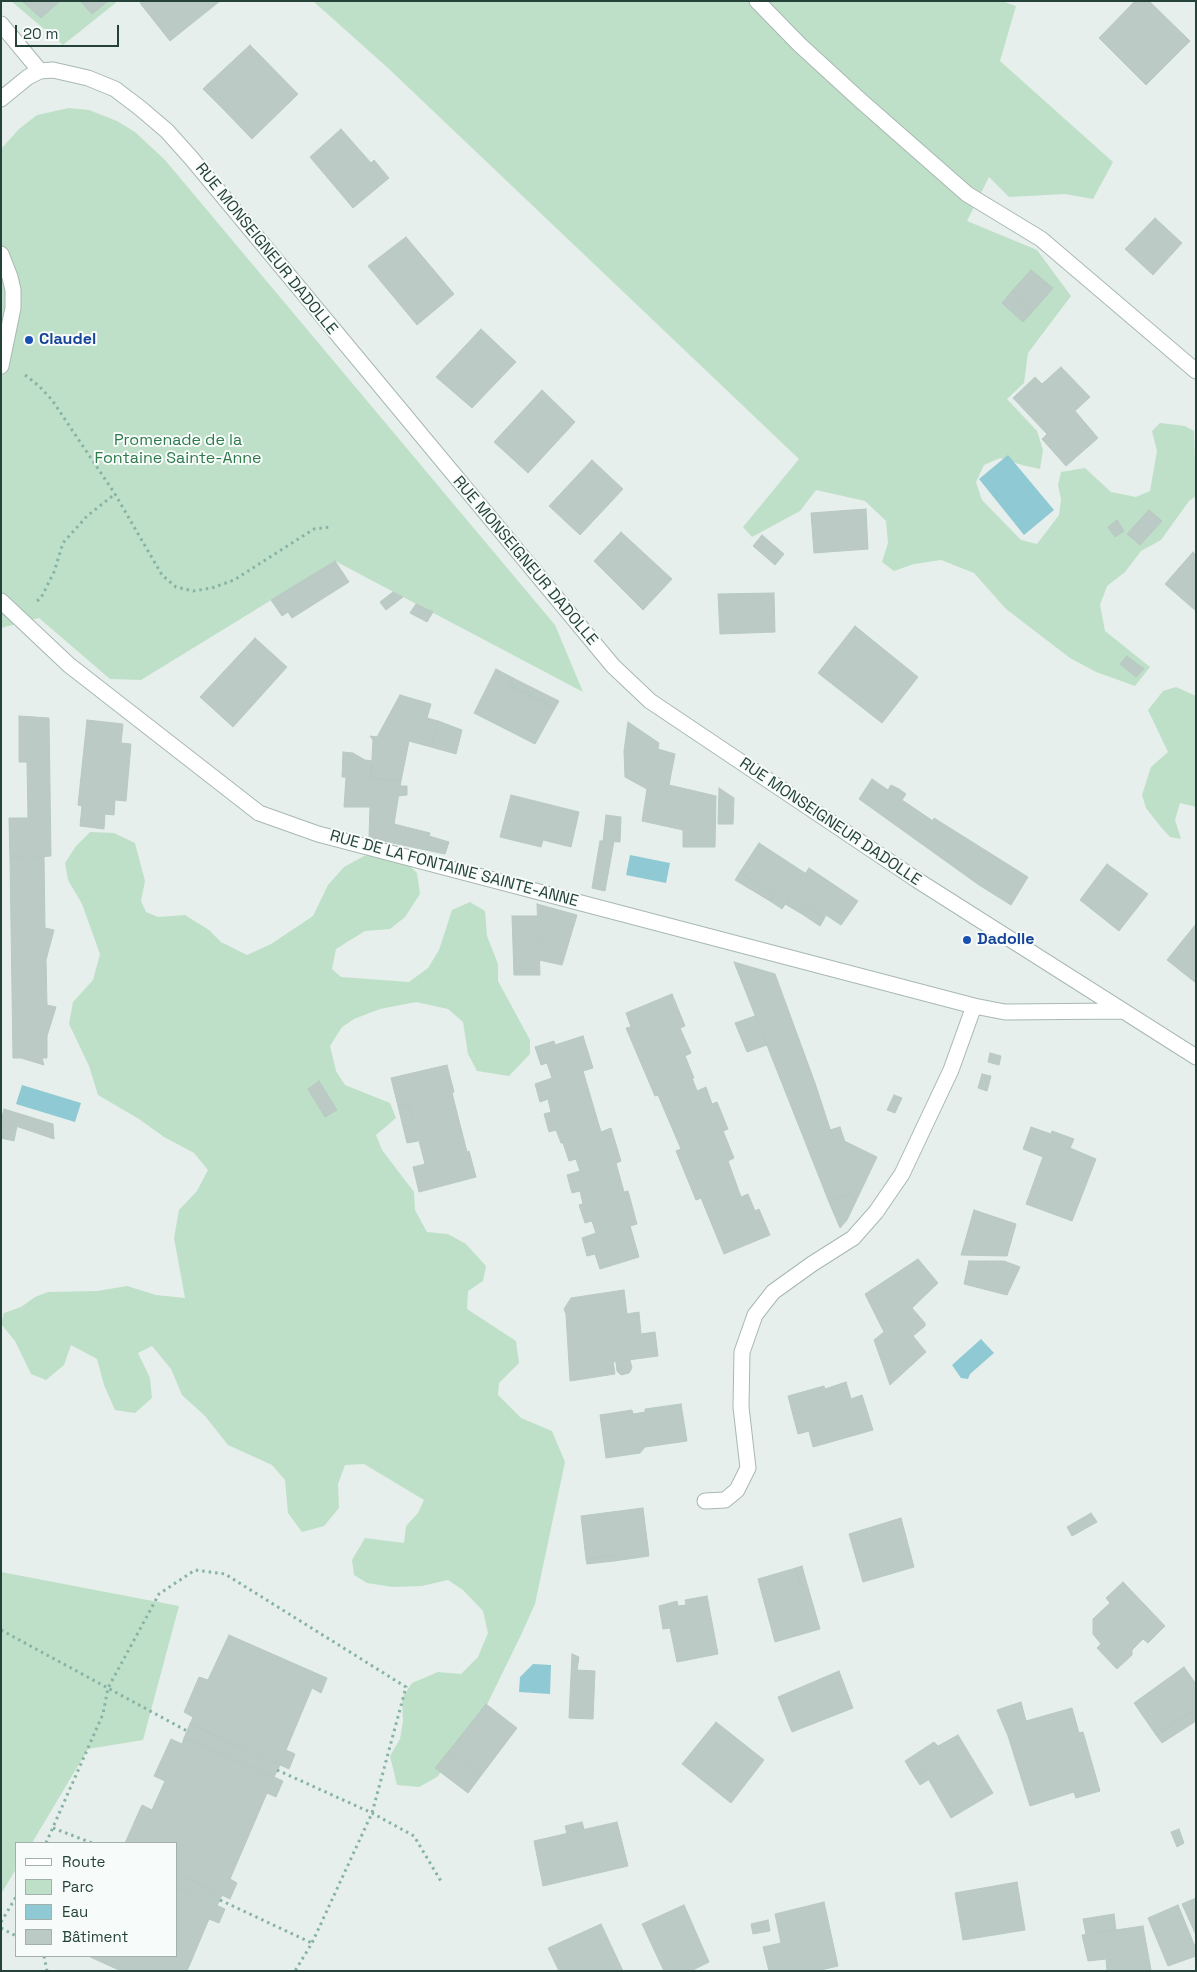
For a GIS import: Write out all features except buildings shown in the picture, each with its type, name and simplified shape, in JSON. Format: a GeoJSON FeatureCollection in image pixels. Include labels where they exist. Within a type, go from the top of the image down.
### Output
{"type":"FeatureCollection","features":[{"type":"Feature","properties":{"kind":"street"},"geometry":{"type":"LineString","coordinates":[[757,1],[800,45],[967,194],[1041,239],[1196,371]]}},
{"type":"Feature","properties":{"kind":"street"},"geometry":{"type":"LineString","coordinates":[[1,24],[40,71],[17,84],[1,99]]}},
{"type":"Feature","properties":{"kind":"street","name":"RUE MONSEIGNEUR DADOLLE"},"geometry":{"type":"LineString","coordinates":[[40,71],[53,70],[88,78],[115,90],[167,131],[613,666],[650,701],[917,880],[1122,1011]]}},
{"type":"Feature","properties":{"kind":"street"},"geometry":{"type":"LineString","coordinates":[[1,254],[13,290],[12,308],[2,365]]}},
{"type":"Feature","properties":{"kind":"street","name":"RUE DE LA FONTAINE SAINTE-ANNE"},"geometry":{"type":"LineString","coordinates":[[1,601],[69,665],[259,814],[318,834],[974,1006],[1005,1012],[1122,1011]]}},
{"type":"Feature","properties":{"kind":"street"},"geometry":{"type":"LineString","coordinates":[[705,1501],[725,1500],[737,1490],[748,1468],[741,1407],[742,1352],[755,1315],[774,1292],[812,1264],[853,1238],[876,1212],[902,1174],[951,1070],[974,1006]]}},
{"type":"Feature","properties":{"kind":"street"},"geometry":{"type":"LineString","coordinates":[[1122,1011],[1196,1057]]}},
{"type":"Feature","properties":{"kind":"path"},"geometry":{"type":"LineString","coordinates":[[2,365],[26,376],[52,400],[115,494],[162,575],[176,587],[193,591],[212,588],[234,580],[314,529],[331,527]]}},
{"type":"Feature","properties":{"kind":"path"},"geometry":{"type":"LineString","coordinates":[[18,618],[41,598],[54,572],[63,543],[87,516],[115,494]]}},
{"type":"Feature","properties":{"kind":"path"},"geometry":{"type":"LineString","coordinates":[[46,1842],[103,1714],[108,1688],[158,1594],[195,1570],[225,1574],[406,1687],[372,1813],[312,1942],[295,1971]]}},
{"type":"Feature","properties":{"kind":"path"},"geometry":{"type":"LineString","coordinates":[[1,1630],[187,1731]]}},
{"type":"Feature","properties":{"kind":"path"},"geometry":{"type":"LineString","coordinates":[[277,1770],[372,1813],[414,1836],[442,1882]]}},
{"type":"Feature","properties":{"kind":"path"},"geometry":{"type":"LineString","coordinates":[[53,1828],[89,1842]]}},
{"type":"Feature","properties":{"kind":"path"},"geometry":{"type":"LineString","coordinates":[[1,1922],[15,1899]]}},
{"type":"Feature","properties":{"kind":"path"},"geometry":{"type":"LineString","coordinates":[[220,1900],[312,1942]]}},
{"type":"Feature","properties":{"kind":"path"},"geometry":{"type":"LineString","coordinates":[[1,1928],[15,1935]]}},
{"type":"Feature","properties":{"kind":"path"},"geometry":{"type":"LineString","coordinates":[[44,1957],[47,1971]]}},
{"type":"Feature","properties":{"kind":"green space"},"geometry":{"type":"Polygon","coordinates":[[[11,1],[118,1],[63,45],[11,1]]]}},
{"type":"Feature","properties":{"kind":"green space"},"geometry":{"type":"Polygon","coordinates":[[[313,1],[1002,1],[1016,6],[1000,61],[1113,162],[1093,199],[1065,194],[1009,197],[989,177],[967,221],[1037,250],[1071,296],[1028,353],[1024,383],[1007,399],[1037,431],[1043,450],[1040,469],[1000,458],[984,465],[976,482],[982,500],[1021,540],[1037,544],[1059,515],[1061,499],[1058,485],[1061,472],[1085,468],[1111,492],[1136,497],[1150,491],[1157,451],[1152,431],[1160,423],[1185,426],[1194,431],[1196,496],[1189,501],[1161,540],[1141,551],[1125,572],[1107,586],[1100,605],[1105,631],[1150,667],[1135,686],[1096,672],[1070,658],[1006,609],[974,573],[941,560],[914,564],[894,571],[882,562],[888,543],[886,521],[865,501],[816,490],[800,511],[752,537],[743,527],[799,459],[389,69],[313,1]]]}},
{"type":"Feature","properties":{"kind":"green space","name":"Promenade de la Fontaine Sainte-Anne"},"geometry":{"type":"Polygon","coordinates":[[[69,108],[89,110],[117,121],[135,132],[165,160],[555,625],[583,692],[335,561],[141,680],[110,679],[39,618],[1,628],[1,149],[19,129],[37,115],[69,108]]]}},
{"type":"Feature","properties":{"kind":"green space"},"geometry":{"type":"Polygon","coordinates":[[[1176,687],[1196,696],[1196,807],[1180,803],[1175,820],[1181,839],[1170,837],[1160,826],[1146,808],[1142,795],[1151,767],[1168,752],[1148,710],[1163,691],[1176,687]]]}},
{"type":"Feature","properties":{"kind":"green space"},"geometry":{"type":"Polygon","coordinates":[[[90,832],[114,833],[135,843],[145,881],[141,901],[146,912],[158,917],[185,915],[209,930],[221,942],[247,955],[271,944],[313,916],[328,885],[344,867],[364,856],[385,852],[403,859],[417,873],[420,894],[405,917],[390,929],[365,931],[336,949],[332,969],[341,977],[409,982],[428,968],[439,950],[452,910],[470,902],[485,911],[487,936],[498,964],[498,981],[530,1040],[530,1054],[509,1076],[477,1071],[468,1054],[463,1022],[448,1009],[416,1002],[380,1009],[354,1019],[342,1027],[330,1046],[336,1071],[345,1085],[390,1103],[396,1118],[376,1135],[382,1150],[414,1192],[415,1210],[427,1232],[448,1234],[466,1244],[486,1266],[483,1281],[468,1291],[467,1309],[516,1341],[519,1363],[499,1383],[498,1395],[521,1418],[552,1431],[565,1462],[535,1604],[475,1729],[437,1777],[419,1787],[397,1785],[390,1756],[400,1739],[403,1721],[402,1698],[412,1683],[438,1672],[461,1674],[478,1657],[488,1633],[483,1611],[463,1590],[448,1580],[422,1586],[393,1587],[367,1583],[354,1575],[352,1560],[365,1538],[404,1543],[406,1526],[418,1513],[424,1500],[364,1464],[345,1465],[338,1484],[339,1508],[324,1526],[302,1532],[288,1513],[285,1480],[272,1465],[228,1445],[205,1416],[182,1395],[171,1369],[152,1346],[138,1353],[150,1378],[152,1398],[135,1413],[115,1410],[104,1385],[97,1359],[71,1345],[64,1365],[46,1380],[31,1374],[15,1341],[1,1324],[4,1313],[21,1307],[35,1297],[48,1292],[97,1291],[127,1286],[156,1295],[185,1298],[174,1238],[179,1210],[197,1191],[208,1170],[194,1153],[164,1137],[139,1119],[98,1095],[89,1066],[69,1024],[73,1002],[93,980],[100,954],[82,904],[68,880],[65,863],[76,846],[90,832]]]}},
{"type":"Feature","properties":{"kind":"green space"},"geometry":{"type":"Polygon","coordinates":[[[1,1572],[179,1606],[143,1740],[88,1749],[33,1842],[15,1842],[15,1871],[1,1894],[1,1572]]]}},
{"type":"Feature","properties":{"kind":"water"},"geometry":{"type":"Polygon","coordinates":[[[1008,455],[1054,510],[1024,535],[979,479],[1008,455]]]}},
{"type":"Feature","properties":{"kind":"water"},"geometry":{"type":"Polygon","coordinates":[[[630,855],[670,863],[666,883],[626,875],[630,855]]]}},
{"type":"Feature","properties":{"kind":"water"},"geometry":{"type":"Polygon","coordinates":[[[22,1085],[81,1103],[75,1122],[16,1104],[22,1085]]]}},
{"type":"Feature","properties":{"kind":"water"},"geometry":{"type":"Polygon","coordinates":[[[981,1339],[994,1353],[970,1374],[968,1379],[961,1378],[952,1365],[981,1339]]]}},
{"type":"Feature","properties":{"kind":"water"},"geometry":{"type":"Polygon","coordinates":[[[533,1664],[551,1665],[550,1694],[519,1692],[520,1677],[533,1664]]]}},
{"type":"Feature","properties":{"kind":"place","name":"Claudel"},"geometry":{"type":"Point","coordinates":[29,340]}},
{"type":"Feature","properties":{"kind":"place","name":"Dadolle"},"geometry":{"type":"Point","coordinates":[967,940]}}]}
